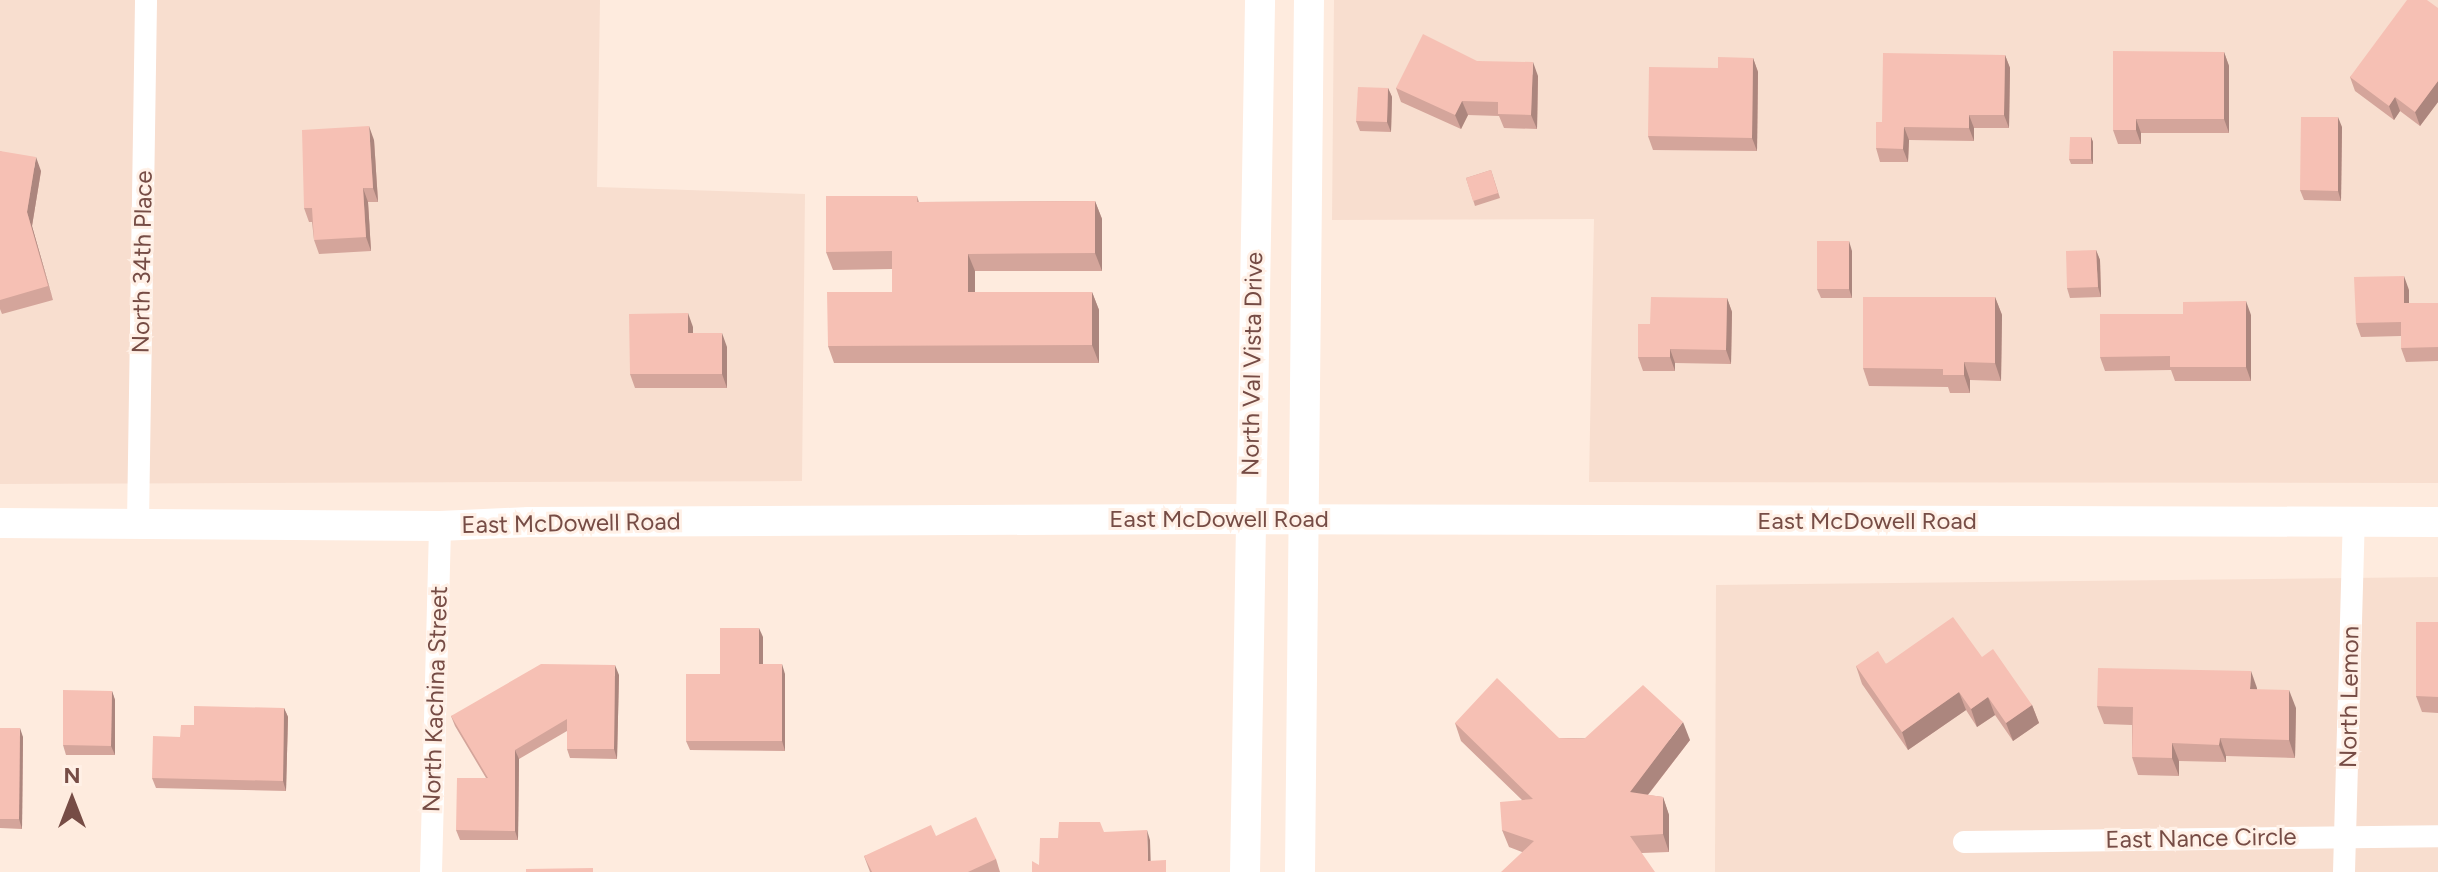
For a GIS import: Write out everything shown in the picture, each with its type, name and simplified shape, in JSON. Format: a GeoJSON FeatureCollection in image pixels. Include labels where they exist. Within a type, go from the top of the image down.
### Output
{"type":"FeatureCollection","features":[{"type":"Feature","properties":{"kind":"main road","name":"North Val Vista Drive"},"geometry":{"type":"LineString","coordinates":[[1245,872],[1260,0]]}},
{"type":"Feature","properties":{"kind":"main road"},"geometry":{"type":"LineString","coordinates":[[1300,872],[1309,0]]}},
{"type":"Feature","properties":{"kind":"main road","name":"East McDowell Road"},"geometry":{"type":"LineString","coordinates":[[0,523],[440,526],[529,522],[1249,519],[2438,522]]}},
{"type":"Feature","properties":{"kind":"street","name":"North 34th Place"},"geometry":{"type":"LineString","coordinates":[[138,523],[146,0]]}},
{"type":"Feature","properties":{"kind":"street","name":"North Lemon"},"geometry":{"type":"LineString","coordinates":[[2344,872],[2354,522]]}},
{"type":"Feature","properties":{"kind":"street","name":"North Kachina Street"},"geometry":{"type":"LineString","coordinates":[[431,872],[440,526]]}},
{"type":"Feature","properties":{"kind":"street","name":"East Nance Circle"},"geometry":{"type":"LineString","coordinates":[[1964,842],[2438,836]]}},
{"type":"Feature","properties":{"kind":"shaded area"},"geometry":{"type":"Polygon","coordinates":[[[0,0],[600,0],[597,187],[805,194],[802,481],[0,484],[0,0]]]}},
{"type":"Feature","properties":{"kind":"shaded area"},"geometry":{"type":"Polygon","coordinates":[[[1334,0],[2438,0],[2438,483],[1589,482],[1594,219],[1332,220],[1334,0]]]}},
{"type":"Feature","properties":{"kind":"shaded area"},"geometry":{"type":"Polygon","coordinates":[[[2438,577],[2438,872],[1715,872],[1716,585],[2438,577]]]}},
{"type":"Feature","properties":{"kind":"building"},"geometry":{"type":"Polygon","coordinates":[[[2407,0],[2427,0],[2438,8],[2438,81],[2415,112],[2395,97],[2389,106],[2350,77],[2407,0]]]}},
{"type":"Feature","properties":{"kind":"building"},"geometry":{"type":"Polygon","coordinates":[[[1423,34],[1477,61],[1533,62],[1531,115],[1498,114],[1498,102],[1462,101],[1455,115],[1396,88],[1423,34]]]}},
{"type":"Feature","properties":{"kind":"building"},"geometry":{"type":"Polygon","coordinates":[[[2113,51],[2224,52],[2224,119],[2136,119],[2136,130],[2113,130],[2113,51]]]}},
{"type":"Feature","properties":{"kind":"building"},"geometry":{"type":"Polygon","coordinates":[[[1883,53],[2005,55],[2004,115],[1969,115],[1969,128],[1904,127],[1903,149],[1876,148],[1876,122],[1882,122],[1883,53]]]}},
{"type":"Feature","properties":{"kind":"building"},"geometry":{"type":"Polygon","coordinates":[[[1718,57],[1753,58],[1752,138],[1648,136],[1649,67],[1718,68],[1718,57]]]}},
{"type":"Feature","properties":{"kind":"building"},"geometry":{"type":"Polygon","coordinates":[[[1358,87],[1388,88],[1387,122],[1356,121],[1358,87]]]}},
{"type":"Feature","properties":{"kind":"building"},"geometry":{"type":"Polygon","coordinates":[[[2301,117],[2338,117],[2338,191],[2300,190],[2301,117]]]}},
{"type":"Feature","properties":{"kind":"building"},"geometry":{"type":"Polygon","coordinates":[[[369,126],[373,188],[363,188],[366,237],[314,240],[312,208],[304,208],[302,130],[369,126]]]}},
{"type":"Feature","properties":{"kind":"building"},"geometry":{"type":"Polygon","coordinates":[[[2070,137],[2091,137],[2091,159],[2069,159],[2070,137]]]}},
{"type":"Feature","properties":{"kind":"building"},"geometry":{"type":"Polygon","coordinates":[[[0,151],[36,157],[27,212],[48,286],[0,300],[0,151]]]}},
{"type":"Feature","properties":{"kind":"building"},"geometry":{"type":"Polygon","coordinates":[[[1491,170],[1498,193],[1473,201],[1466,178],[1491,170]]]}},
{"type":"Feature","properties":{"kind":"building"},"geometry":{"type":"Polygon","coordinates":[[[826,196],[917,196],[917,202],[1095,201],[1095,253],[968,254],[968,292],[1092,292],[1092,345],[828,346],[827,292],[892,292],[892,251],[826,252],[826,196]]]}},
{"type":"Feature","properties":{"kind":"building"},"geometry":{"type":"Polygon","coordinates":[[[1817,241],[1849,241],[1849,289],[1817,289],[1817,241]]]}},
{"type":"Feature","properties":{"kind":"building"},"geometry":{"type":"Polygon","coordinates":[[[2096,250],[2098,287],[2067,288],[2066,251],[2096,250]]]}},
{"type":"Feature","properties":{"kind":"building"},"geometry":{"type":"Polygon","coordinates":[[[2404,276],[2404,303],[2438,303],[2438,347],[2401,348],[2401,322],[2356,323],[2354,277],[2404,276]]]}},
{"type":"Feature","properties":{"kind":"building"},"geometry":{"type":"Polygon","coordinates":[[[1651,297],[1727,298],[1726,350],[1670,349],[1670,357],[1638,357],[1638,324],[1650,324],[1651,297]]]}},
{"type":"Feature","properties":{"kind":"building"},"geometry":{"type":"Polygon","coordinates":[[[1863,297],[1995,297],[1995,363],[1964,362],[1964,375],[1943,375],[1943,369],[1863,368],[1863,297]]]}},
{"type":"Feature","properties":{"kind":"building"},"geometry":{"type":"Polygon","coordinates":[[[2246,301],[2246,367],[2170,367],[2170,356],[2100,357],[2100,314],[2183,314],[2183,302],[2246,301]]]}},
{"type":"Feature","properties":{"kind":"building"},"geometry":{"type":"Polygon","coordinates":[[[688,313],[688,333],[722,333],[722,374],[630,374],[629,314],[688,313]]]}},
{"type":"Feature","properties":{"kind":"building"},"geometry":{"type":"Polygon","coordinates":[[[1953,617],[1982,657],[1993,649],[2032,705],[2006,723],[1988,697],[1971,709],[1959,692],[1902,732],[1856,666],[1878,651],[1886,664],[1953,617]]]}},
{"type":"Feature","properties":{"kind":"building"},"geometry":{"type":"Polygon","coordinates":[[[2416,622],[2438,622],[2438,697],[2416,696],[2416,622]]]}},
{"type":"Feature","properties":{"kind":"building"},"geometry":{"type":"Polygon","coordinates":[[[720,628],[759,628],[759,664],[782,664],[782,741],[686,741],[686,674],[720,674],[720,628]]]}},
{"type":"Feature","properties":{"kind":"building"},"geometry":{"type":"Polygon","coordinates":[[[541,664],[615,665],[614,749],[567,749],[567,719],[515,750],[515,831],[456,830],[457,778],[488,778],[451,716],[541,664]]]}},
{"type":"Feature","properties":{"kind":"building"},"geometry":{"type":"Polygon","coordinates":[[[2098,668],[2251,671],[2250,689],[2289,690],[2289,740],[2220,738],[2219,745],[2172,743],[2172,758],[2132,757],[2133,707],[2097,706],[2098,668]]]}},
{"type":"Feature","properties":{"kind":"building"},"geometry":{"type":"Polygon","coordinates":[[[1497,678],[1559,738],[1584,739],[1643,685],[1683,722],[1630,792],[1663,797],[1663,834],[1630,836],[1655,872],[1501,872],[1534,841],[1502,830],[1500,802],[1533,799],[1455,723],[1497,678]]]}},
{"type":"Feature","properties":{"kind":"building"},"geometry":{"type":"Polygon","coordinates":[[[63,690],[112,691],[111,746],[63,745],[63,690]]]}},
{"type":"Feature","properties":{"kind":"building"},"geometry":{"type":"Polygon","coordinates":[[[194,706],[284,708],[283,781],[152,778],[153,736],[180,737],[181,725],[194,725],[194,706]]]}},
{"type":"Feature","properties":{"kind":"building"},"geometry":{"type":"Polygon","coordinates":[[[0,728],[20,728],[19,819],[0,819],[0,728]]]}},
{"type":"Feature","properties":{"kind":"building"},"geometry":{"type":"Polygon","coordinates":[[[976,817],[996,859],[968,872],[872,872],[864,856],[931,825],[936,836],[976,817]]]}},
{"type":"Feature","properties":{"kind":"building"},"geometry":{"type":"Polygon","coordinates":[[[1059,822],[1100,822],[1104,832],[1147,830],[1148,861],[1166,860],[1166,872],[1032,872],[1032,861],[1039,865],[1040,838],[1058,838],[1059,822]]]}},
{"type":"Feature","properties":{"kind":"building"},"geometry":{"type":"Polygon","coordinates":[[[593,868],[593,872],[526,872],[526,869],[593,868]]]}}]}
